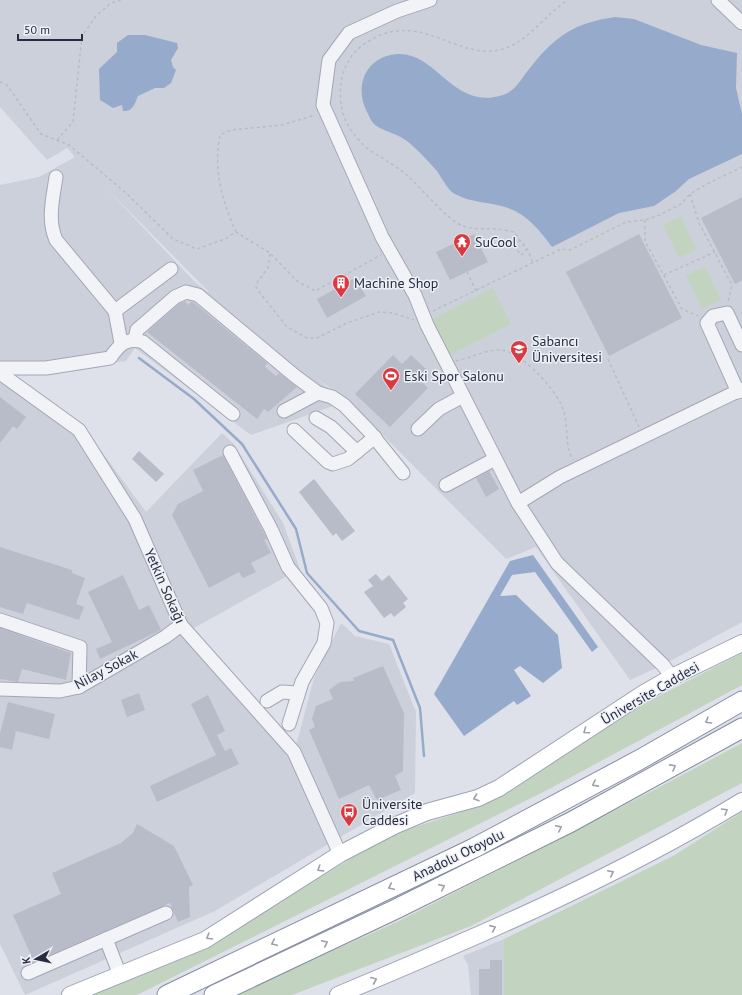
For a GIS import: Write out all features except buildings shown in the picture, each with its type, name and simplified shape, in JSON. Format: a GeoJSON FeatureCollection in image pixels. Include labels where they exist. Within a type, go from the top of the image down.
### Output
{"type":"FeatureCollection","features":[{"type":"Feature","properties":{"kind":"highway","name":"Anadolu Otoyolu"},"geometry":{"type":"LineString","coordinates":[[167,995],[474,848],[639,760],[742,701]]}},
{"type":"Feature","properties":{"kind":"highway","name":"Anadolu Otoyolu"},"geometry":{"type":"LineString","coordinates":[[214,995],[396,909],[564,826],[742,728]]}},
{"type":"Feature","properties":{"kind":"main road","name":"Üniversite Caddesi"},"geometry":{"type":"LineString","coordinates":[[70,995],[205,940],[340,854],[394,826],[427,812],[478,798],[500,788],[611,714],[667,671],[742,643]]}},
{"type":"Feature","properties":{"kind":"main road"},"geometry":{"type":"LineString","coordinates":[[338,995],[455,945],[568,894],[639,858],[742,801]]}},
{"type":"Feature","properties":{"kind":"street"},"geometry":{"type":"LineString","coordinates":[[430,0],[395,5],[348,32],[330,60],[323,105],[390,250],[518,503],[557,563],[667,671]]}},
{"type":"Feature","properties":{"kind":"street"},"geometry":{"type":"LineString","coordinates":[[718,0],[742,23]]}},
{"type":"Feature","properties":{"kind":"street"},"geometry":{"type":"LineString","coordinates":[[56,177],[51,217],[52,230],[56,240],[115,311],[121,343]]}},
{"type":"Feature","properties":{"kind":"street"},"geometry":{"type":"LineString","coordinates":[[115,311],[171,269]]}},
{"type":"Feature","properties":{"kind":"street"},"geometry":{"type":"LineString","coordinates":[[135,339],[137,330],[175,297],[182,293],[194,293],[273,359],[318,394],[332,397],[344,405],[375,437],[403,472]]}},
{"type":"Feature","properties":{"kind":"street"},"geometry":{"type":"LineString","coordinates":[[518,503],[577,468],[740,390],[707,323],[713,316],[727,313],[742,345]]}},
{"type":"Feature","properties":{"kind":"street"},"geometry":{"type":"LineString","coordinates":[[0,368],[46,368],[110,358],[121,343],[135,339],[143,342],[233,414]]}},
{"type":"Feature","properties":{"kind":"street","name":"Yetkin Sokağı"},"geometry":{"type":"LineString","coordinates":[[0,373],[79,430],[135,519],[181,625],[294,752],[340,854]]}},
{"type":"Feature","properties":{"kind":"street"},"geometry":{"type":"LineString","coordinates":[[284,411],[318,394]]}},
{"type":"Feature","properties":{"kind":"street"},"geometry":{"type":"LineString","coordinates":[[418,429],[439,409],[463,396]]}},
{"type":"Feature","properties":{"kind":"street"},"geometry":{"type":"LineString","coordinates":[[316,418],[331,427],[357,452]]}},
{"type":"Feature","properties":{"kind":"street"},"geometry":{"type":"LineString","coordinates":[[294,430],[330,464],[344,462],[375,437]]}},
{"type":"Feature","properties":{"kind":"street"},"geometry":{"type":"LineString","coordinates":[[230,452],[271,529],[288,567],[321,608],[326,619],[327,630],[324,643],[309,668],[298,693],[289,724]]}},
{"type":"Feature","properties":{"kind":"street"},"geometry":{"type":"LineString","coordinates":[[446,484],[495,459]]}},
{"type":"Feature","properties":{"kind":"street"},"geometry":{"type":"LineString","coordinates":[[0,620],[80,647],[79,687]]}},
{"type":"Feature","properties":{"kind":"street","name":"Nilay Sokak"},"geometry":{"type":"LineString","coordinates":[[0,689],[60,691],[79,687],[165,637],[181,625]]}},
{"type":"Feature","properties":{"kind":"street"},"geometry":{"type":"LineString","coordinates":[[267,701],[282,692],[298,693]]}},
{"type":"Feature","properties":{"kind":"street"},"geometry":{"type":"LineString","coordinates":[[28,973],[166,913]]}},
{"type":"Feature","properties":{"kind":"street"},"geometry":{"type":"LineString","coordinates":[[106,939],[120,975]]}},
{"type":"Feature","properties":{"kind":"path"},"geometry":{"type":"LineString","coordinates":[[57,140],[73,122],[82,36],[96,16],[111,4],[121,0]]}},
{"type":"Feature","properties":{"kind":"path"},"geometry":{"type":"LineString","coordinates":[[434,33],[480,50],[506,48],[516,42],[568,0]]}},
{"type":"Feature","properties":{"kind":"path"},"geometry":{"type":"LineString","coordinates":[[410,27],[385,31],[366,42],[352,55],[343,72],[340,86],[342,112],[353,132],[368,150],[407,175],[444,213],[462,226],[514,232],[526,248],[533,263]]}},
{"type":"Feature","properties":{"kind":"path"},"geometry":{"type":"LineString","coordinates":[[416,28],[422,29]]}},
{"type":"Feature","properties":{"kind":"path"},"geometry":{"type":"LineString","coordinates":[[0,82],[6,85],[41,134],[69,145],[125,192],[173,239],[197,249],[225,239],[236,232]]}},
{"type":"Feature","properties":{"kind":"path"},"geometry":{"type":"LineString","coordinates":[[326,111],[282,125],[231,130],[220,136],[216,152],[218,175],[224,205],[236,232],[270,253],[297,281],[315,291],[390,250]]}},
{"type":"Feature","properties":{"kind":"path"},"geometry":{"type":"LineString","coordinates":[[270,253],[268,268],[258,281],[256,288],[287,327],[307,338],[317,338],[347,322],[379,312],[393,313],[426,320],[476,291],[561,249],[570,250],[626,222],[645,220],[660,215],[681,204],[690,194],[742,167]]}},
{"type":"Feature","properties":{"kind":"path"},"geometry":{"type":"LineString","coordinates":[[690,194],[699,223],[732,285],[727,313]]}},
{"type":"Feature","properties":{"kind":"path"},"geometry":{"type":"LineString","coordinates":[[645,220],[645,241],[682,309],[699,317]]}},
{"type":"Feature","properties":{"kind":"path"},"geometry":{"type":"LineString","coordinates":[[520,239],[517,248],[520,255],[525,253],[526,248]]}},
{"type":"Feature","properties":{"kind":"path"},"geometry":{"type":"LineString","coordinates":[[664,275],[715,252]]}},
{"type":"Feature","properties":{"kind":"path"},"geometry":{"type":"LineString","coordinates":[[467,272],[476,291]]}},
{"type":"Feature","properties":{"kind":"path"},"geometry":{"type":"LineString","coordinates":[[446,363],[501,350],[514,355],[546,381],[558,397],[564,410],[571,457],[577,468]]}},
{"type":"Feature","properties":{"kind":"path"},"geometry":{"type":"LineString","coordinates":[[608,359],[644,436]]}},
{"type":"Feature","properties":{"kind":"shaded area","name":"Sabancı Üniversitesi"},"geometry":{"type":"Polygon","coordinates":[[[0,0],[742,0],[742,622],[663,665],[630,680],[536,547],[506,559],[349,401],[316,378],[354,409],[339,404],[251,435],[135,348],[126,361],[14,376],[91,437],[146,512],[222,433],[233,443],[283,523],[300,569],[183,634],[287,750],[297,742],[314,678],[341,623],[355,636],[389,644],[416,712],[415,793],[215,911],[25,995],[0,944],[0,185],[39,177],[75,157],[67,148],[47,160],[0,107],[0,0]],[[102,184],[193,280],[208,291],[102,184]]]}},
{"type":"Feature","properties":{"kind":"shaded area"},"geometry":{"type":"Polygon","coordinates":[[[504,939],[504,995],[471,995],[468,965],[463,956],[504,939]]]}},
{"type":"Feature","properties":{"kind":"green space"},"geometry":{"type":"Polygon","coordinates":[[[681,216],[696,249],[679,258],[663,225],[681,216]]]}},
{"type":"Feature","properties":{"kind":"green space"},"geometry":{"type":"Polygon","coordinates":[[[705,267],[721,300],[702,309],[686,275],[705,267]]]}},
{"type":"Feature","properties":{"kind":"green space"},"geometry":{"type":"Polygon","coordinates":[[[493,288],[511,324],[450,355],[432,319],[493,288]]]}},
{"type":"Feature","properties":{"kind":"green space"},"geometry":{"type":"Polygon","coordinates":[[[742,653],[742,685],[551,788],[137,995],[83,995],[203,947],[390,835],[477,807],[502,795],[624,714],[742,653]]]}},
{"type":"Feature","properties":{"kind":"green space"},"geometry":{"type":"Polygon","coordinates":[[[742,743],[742,783],[471,926],[292,995],[234,995],[399,921],[656,789],[742,743]]]}},
{"type":"Feature","properties":{"kind":"green space"},"geometry":{"type":"Polygon","coordinates":[[[742,812],[742,995],[504,995],[504,939],[673,856],[742,812]]]}},
{"type":"Feature","properties":{"kind":"water"},"geometry":{"type":"Polygon","coordinates":[[[615,17],[634,19],[701,45],[737,53],[736,88],[742,114],[742,154],[689,179],[676,191],[654,206],[619,213],[552,247],[528,219],[515,211],[501,206],[461,197],[452,192],[437,171],[411,144],[401,137],[380,128],[373,123],[363,102],[363,82],[366,73],[371,66],[388,56],[399,54],[412,56],[424,62],[459,89],[471,95],[486,98],[503,95],[515,87],[539,57],[557,39],[577,27],[615,17]]]}},
{"type":"Feature","properties":{"kind":"water"},"geometry":{"type":"Polygon","coordinates":[[[128,35],[145,35],[177,43],[178,48],[171,60],[173,67],[176,70],[171,83],[164,88],[155,88],[138,96],[131,109],[123,111],[122,105],[113,108],[100,100],[99,69],[117,52],[117,43],[128,35]]]}},
{"type":"Feature","properties":{"kind":"water"},"geometry":{"type":"Polygon","coordinates":[[[533,555],[598,647],[592,652],[535,572],[512,575],[500,596],[516,595],[558,635],[562,668],[543,683],[520,666],[514,670],[531,696],[517,705],[514,701],[464,736],[434,694],[510,561],[533,555]]]}},
{"type":"Feature","properties":{"kind":"waterway"},"geometry":{"type":"LineString","coordinates":[[139,358],[194,399],[242,444],[296,529],[307,573],[359,631],[393,640],[420,708],[424,756]]}},
{"type":"Feature","properties":{"kind":"place","name":"SuCool"},"geometry":{"type":"Point","coordinates":[462,257]}},
{"type":"Feature","properties":{"kind":"place","name":"Machine Shop"},"geometry":{"type":"Point","coordinates":[341,298]}},
{"type":"Feature","properties":{"kind":"place","name":"Sabancı Üniversitesi"},"geometry":{"type":"Point","coordinates":[519,364]}},
{"type":"Feature","properties":{"kind":"place","name":"Eski Spor Salonu"},"geometry":{"type":"Point","coordinates":[391,391]}},
{"type":"Feature","properties":{"kind":"place","name":"Üniversite Caddesi"},"geometry":{"type":"Point","coordinates":[349,827]}}]}
